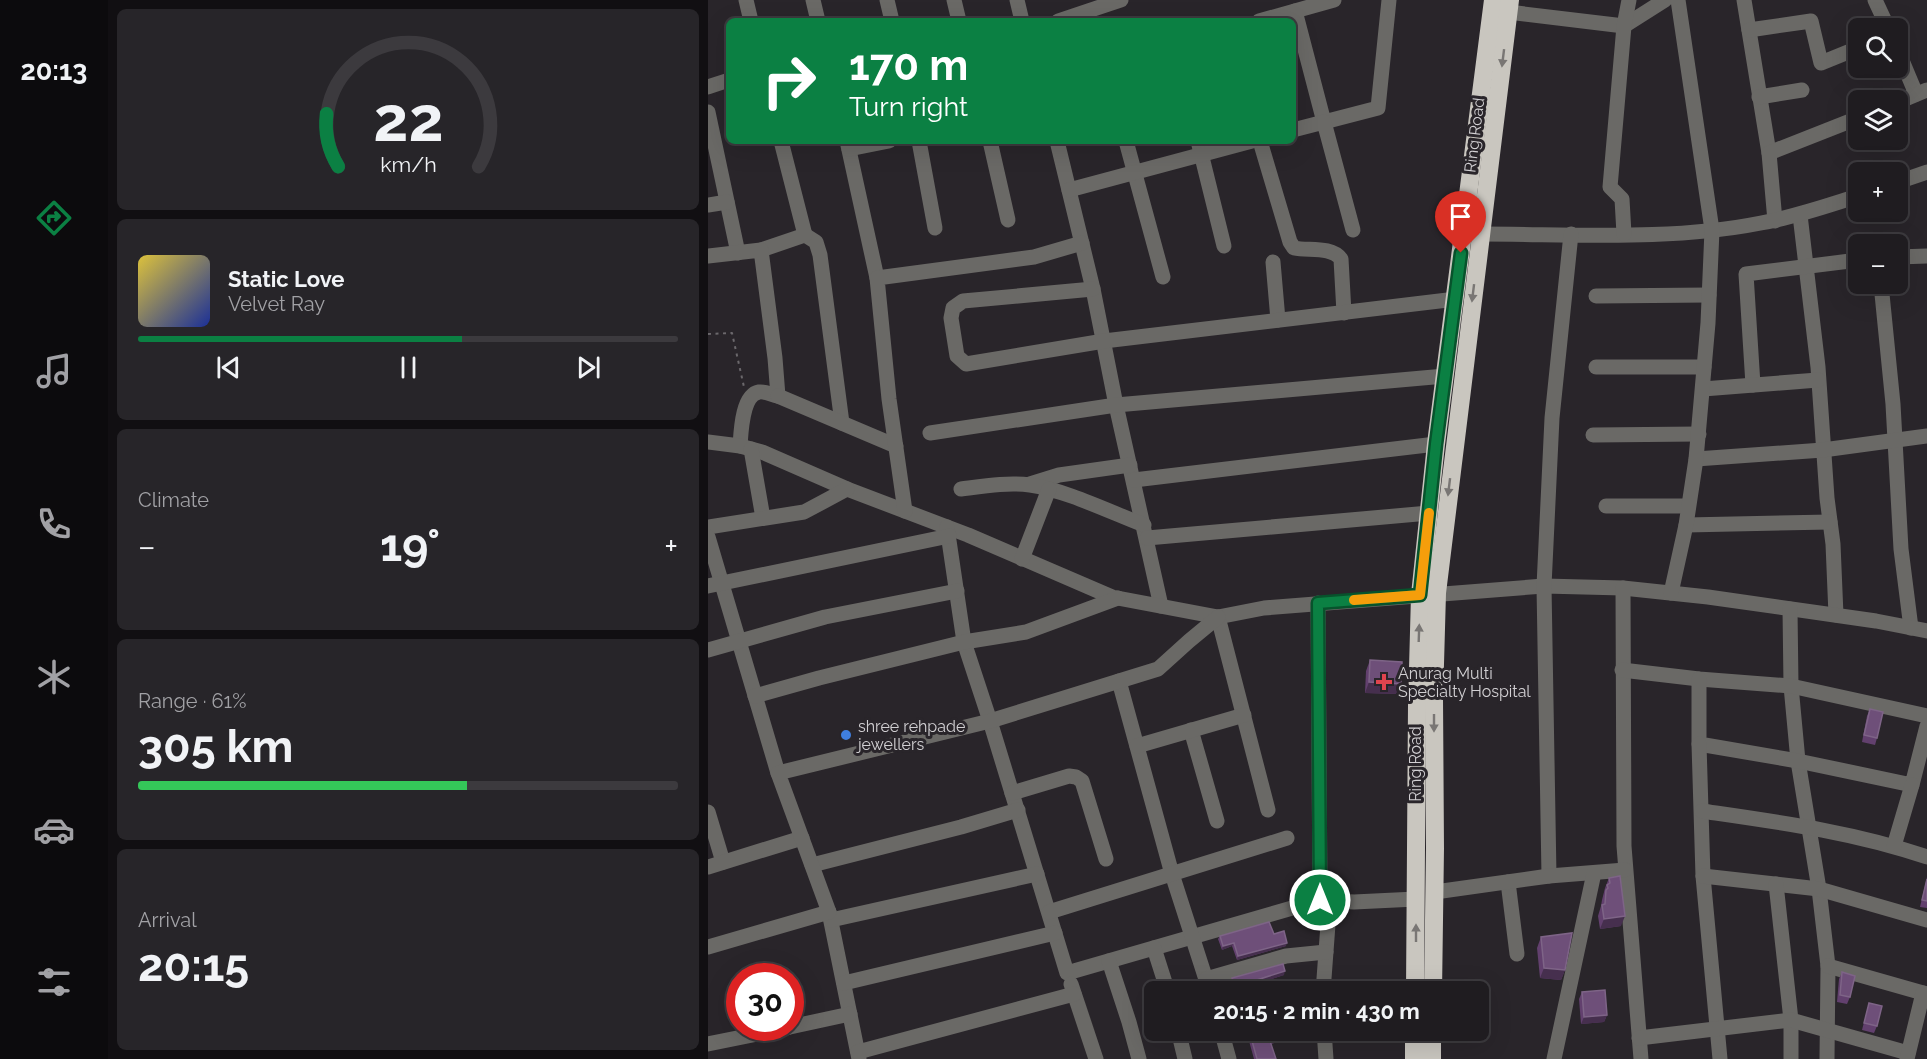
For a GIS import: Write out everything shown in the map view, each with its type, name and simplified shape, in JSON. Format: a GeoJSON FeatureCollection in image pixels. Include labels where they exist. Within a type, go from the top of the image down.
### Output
{"type":"FeatureCollection","features":[{"type":"Feature","properties":{"kind":"highway","name":"Ring Road"},"geometry":{"type":"LineString","coordinates":[[1433,981],[1434,699],[1428,594],[1429,513],[1492,0]]}},
{"type":"Feature","properties":{"kind":"highway","name":"Ring Road"},"geometry":{"type":"LineString","coordinates":[[1415,981],[1417,705],[1428,594],[1481,234],[1509,6]]}},
{"type":"Feature","properties":{"kind":"highway"},"geometry":{"type":"LineString","coordinates":[[1414,1041],[1414,1059]]}},
{"type":"Feature","properties":{"kind":"highway"},"geometry":{"type":"LineString","coordinates":[[1432,1041],[1432,1059]]}},
{"type":"Feature","properties":{"kind":"street"},"geometry":{"type":"LineString","coordinates":[[746,0],[750,18]]}},
{"type":"Feature","properties":{"kind":"street"},"geometry":{"type":"LineString","coordinates":[[813,0],[817,18]]}},
{"type":"Feature","properties":{"kind":"street"},"geometry":{"type":"LineString","coordinates":[[887,0],[891,18]]}},
{"type":"Feature","properties":{"kind":"street"},"geometry":{"type":"LineString","coordinates":[[954,0],[958,18]]}},
{"type":"Feature","properties":{"kind":"street"},"geometry":{"type":"LineString","coordinates":[[1017,0],[1021,18]]}},
{"type":"Feature","properties":{"kind":"street"},"geometry":{"type":"LineString","coordinates":[[1067,18],[1121,0]]}},
{"type":"Feature","properties":{"kind":"street"},"geometry":{"type":"LineString","coordinates":[[1270,18],[1334,0]]}},
{"type":"Feature","properties":{"kind":"street"},"geometry":{"type":"LineString","coordinates":[[1296,129],[1378,108],[1389,0]]}},
{"type":"Feature","properties":{"kind":"street"},"geometry":{"type":"LineString","coordinates":[[1624,234],[1622,199],[1610,187],[1624,26],[1629,0]]}},
{"type":"Feature","properties":{"kind":"street"},"geometry":{"type":"LineString","coordinates":[[1509,6],[1624,26],[1665,0]]}},
{"type":"Feature","properties":{"kind":"street"},"geometry":{"type":"LineString","coordinates":[[1671,593],[1686,525],[1699,434],[1712,230],[1678,0]]}},
{"type":"Feature","properties":{"kind":"street"},"geometry":{"type":"LineString","coordinates":[[1744,0],[1769,153],[1775,220]]}},
{"type":"Feature","properties":{"kind":"street"},"geometry":{"type":"LineString","coordinates":[[1875,0],[1883,18]]}},
{"type":"Feature","properties":{"kind":"street"},"geometry":{"type":"LineString","coordinates":[[1295,11],[1353,230]]}},
{"type":"Feature","properties":{"kind":"street"},"geometry":{"type":"LineString","coordinates":[[1749,30],[1811,21],[1821,63],[1848,52]]}},
{"type":"Feature","properties":{"kind":"street"},"geometry":{"type":"LineString","coordinates":[[1908,69],[1921,92]]}},
{"type":"Feature","properties":{"kind":"street"},"geometry":{"type":"LineString","coordinates":[[708,87],[726,81]]}},
{"type":"Feature","properties":{"kind":"street"},"geometry":{"type":"LineString","coordinates":[[1759,97],[1802,90]]}},
{"type":"Feature","properties":{"kind":"street"},"geometry":{"type":"LineString","coordinates":[[708,112],[711,144],[738,253]]}},
{"type":"Feature","properties":{"kind":"street"},"geometry":{"type":"LineString","coordinates":[[1769,153],[1848,122]]}},
{"type":"Feature","properties":{"kind":"street"},"geometry":{"type":"LineString","coordinates":[[782,144],[805,235],[816,242],[820,255],[842,423]]}},
{"type":"Feature","properties":{"kind":"street"},"geometry":{"type":"LineString","coordinates":[[920,144],[935,228]]}},
{"type":"Feature","properties":{"kind":"street"},"geometry":{"type":"LineString","coordinates":[[991,144],[1008,220]]}},
{"type":"Feature","properties":{"kind":"street"},"geometry":{"type":"LineString","coordinates":[[1058,144],[1093,289],[1116,405],[1161,606]]}},
{"type":"Feature","properties":{"kind":"street"},"geometry":{"type":"LineString","coordinates":[[1127,144],[1163,278]]}},
{"type":"Feature","properties":{"kind":"street"},"geometry":{"type":"LineString","coordinates":[[1069,190],[1134,174],[1200,148],[1230,144]]}},
{"type":"Feature","properties":{"kind":"street"},"geometry":{"type":"LineString","coordinates":[[1261,144],[1290,242],[1294,248],[1331,251],[1341,259],[1344,313]]}},
{"type":"Feature","properties":{"kind":"street"},"geometry":{"type":"LineString","coordinates":[[848,145],[877,278],[905,511]]}},
{"type":"Feature","properties":{"kind":"street"},"geometry":{"type":"LineString","coordinates":[[1200,148],[1224,246]]}},
{"type":"Feature","properties":{"kind":"street"},"geometry":{"type":"LineString","coordinates":[[1908,179],[1927,172]]}},
{"type":"Feature","properties":{"kind":"street"},"geometry":{"type":"LineString","coordinates":[[1481,234],[1624,234],[1712,230],[1800,215],[1848,198]]}},
{"type":"Feature","properties":{"kind":"street"},"geometry":{"type":"LineString","coordinates":[[708,205],[727,202]]}},
{"type":"Feature","properties":{"kind":"street"},"geometry":{"type":"LineString","coordinates":[[1800,215],[1833,544],[1836,615]]}},
{"type":"Feature","properties":{"kind":"street"},"geometry":{"type":"LineString","coordinates":[[1549,876],[1544,586],[1552,418],[1571,234]]}},
{"type":"Feature","properties":{"kind":"street"},"geometry":{"type":"LineString","coordinates":[[708,256],[760,250],[805,235]]}},
{"type":"Feature","properties":{"kind":"street"},"geometry":{"type":"LineString","coordinates":[[877,278],[1034,257],[1082,243]]}},
{"type":"Feature","properties":{"kind":"street"},"geometry":{"type":"LineString","coordinates":[[760,250],[778,396]]}},
{"type":"Feature","properties":{"kind":"street"},"geometry":{"type":"LineString","coordinates":[[1908,257],[1927,256]]}},
{"type":"Feature","properties":{"kind":"street"},"geometry":{"type":"LineString","coordinates":[[1753,385],[1746,274],[1848,261]]}},
{"type":"Feature","properties":{"kind":"street"},"geometry":{"type":"LineString","coordinates":[[1273,262],[1278,320]]}},
{"type":"Feature","properties":{"kind":"street"},"geometry":{"type":"LineString","coordinates":[[1093,289],[963,301],[953,308],[951,318],[957,356],[966,364],[1104,341],[1456,299]]}},
{"type":"Feature","properties":{"kind":"street"},"geometry":{"type":"LineString","coordinates":[[1596,296],[1709,294]]}},
{"type":"Feature","properties":{"kind":"street"},"geometry":{"type":"LineString","coordinates":[[1882,294],[1895,439],[1901,549],[1911,628]]}},
{"type":"Feature","properties":{"kind":"street"},"geometry":{"type":"LineString","coordinates":[[1596,367],[1704,368]]}},
{"type":"Feature","properties":{"kind":"street"},"geometry":{"type":"LineString","coordinates":[[930,432],[1116,405],[1445,376]]}},
{"type":"Feature","properties":{"kind":"street"},"geometry":{"type":"LineString","coordinates":[[1703,389],[1818,380]]}},
{"type":"Feature","properties":{"kind":"street"},"geometry":{"type":"LineString","coordinates":[[763,518],[745,447],[747,401],[754,394],[760,391],[778,396],[896,446]]}},
{"type":"Feature","properties":{"kind":"street"},"geometry":{"type":"LineString","coordinates":[[1593,435],[1699,434]]}},
{"type":"Feature","properties":{"kind":"street"},"geometry":{"type":"LineString","coordinates":[[1696,459],[1823,450],[1927,436]]}},
{"type":"Feature","properties":{"kind":"street"},"geometry":{"type":"LineString","coordinates":[[708,442],[745,447],[905,511],[948,532],[1118,598],[1218,617],[1264,608],[1544,586],[1623,588],[1671,593],[1836,615],[1927,631]]}},
{"type":"Feature","properties":{"kind":"street"},"geometry":{"type":"LineString","coordinates":[[1134,480],[1436,444]]}},
{"type":"Feature","properties":{"kind":"street"},"geometry":{"type":"LineString","coordinates":[[1029,485],[1059,475],[1130,465]]}},
{"type":"Feature","properties":{"kind":"street"},"geometry":{"type":"LineString","coordinates":[[961,489],[1005,484],[1050,489],[1145,531],[1429,513]]}},
{"type":"Feature","properties":{"kind":"street"},"geometry":{"type":"LineString","coordinates":[[708,527],[804,512],[847,489]]}},
{"type":"Feature","properties":{"kind":"street"},"geometry":{"type":"LineString","coordinates":[[1022,559],[1050,489]]}},
{"type":"Feature","properties":{"kind":"street"},"geometry":{"type":"LineString","coordinates":[[1606,506],[1688,506]]}},
{"type":"Feature","properties":{"kind":"street"},"geometry":{"type":"LineString","coordinates":[[1686,525],[1830,522]]}},
{"type":"Feature","properties":{"kind":"street"},"geometry":{"type":"LineString","coordinates":[[715,584],[948,532]]}},
{"type":"Feature","properties":{"kind":"street"},"geometry":{"type":"LineString","coordinates":[[948,532],[964,642],[1018,810],[1091,1058]]}},
{"type":"Feature","properties":{"kind":"street"},"geometry":{"type":"LineString","coordinates":[[708,537],[715,584],[738,640],[778,773],[830,916],[859,1055],[1074,994]]}},
{"type":"Feature","properties":{"kind":"street"},"geometry":{"type":"LineString","coordinates":[[1623,588],[1625,870],[1641,1059]]}},
{"type":"Feature","properties":{"kind":"street"},"geometry":{"type":"LineString","coordinates":[[708,650],[825,617],[957,591]]}},
{"type":"Feature","properties":{"kind":"street"},"geometry":{"type":"LineString","coordinates":[[755,696],[964,642],[1026,632],[1118,598]]}},
{"type":"Feature","properties":{"kind":"street"},"geometry":{"type":"LineString","coordinates":[[1318,603],[1320,900],[1329,911],[1324,981]]}},
{"type":"Feature","properties":{"kind":"street"},"geometry":{"type":"LineString","coordinates":[[1790,609],[1791,686],[1798,761],[1810,827],[1828,966],[1827,1059]]}},
{"type":"Feature","properties":{"kind":"street"},"geometry":{"type":"LineString","coordinates":[[778,773],[990,721],[1158,669],[1218,617]]}},
{"type":"Feature","properties":{"kind":"street"},"geometry":{"type":"LineString","coordinates":[[1218,617],[1268,810]]}},
{"type":"Feature","properties":{"kind":"street"},"geometry":{"type":"LineString","coordinates":[[1622,670],[1791,686],[1927,716]]}},
{"type":"Feature","properties":{"kind":"street"},"geometry":{"type":"LineString","coordinates":[[1699,679],[1703,876],[1719,1028],[1720,1059]]}},
{"type":"Feature","properties":{"kind":"street"},"geometry":{"type":"LineString","coordinates":[[1119,681],[1172,874],[1207,981]]}},
{"type":"Feature","properties":{"kind":"street"},"geometry":{"type":"LineString","coordinates":[[1137,746],[1244,715]]}},
{"type":"Feature","properties":{"kind":"street"},"geometry":{"type":"LineString","coordinates":[[1894,846],[1927,726]]}},
{"type":"Feature","properties":{"kind":"street"},"geometry":{"type":"LineString","coordinates":[[1191,730],[1217,821]]}},
{"type":"Feature","properties":{"kind":"street"},"geometry":{"type":"LineString","coordinates":[[1699,744],[1798,761],[1912,785]]}},
{"type":"Feature","properties":{"kind":"street"},"geometry":{"type":"LineString","coordinates":[[1012,793],[1069,776],[1082,781],[1106,859]]}},
{"type":"Feature","properties":{"kind":"street"},"geometry":{"type":"LineString","coordinates":[[812,865],[1018,810]]}},
{"type":"Feature","properties":{"kind":"street"},"geometry":{"type":"LineString","coordinates":[[1702,811],[1810,827],[1894,846],[1927,857]]}},
{"type":"Feature","properties":{"kind":"street"},"geometry":{"type":"LineString","coordinates":[[708,812],[715,864],[802,838]]}},
{"type":"Feature","properties":{"kind":"street"},"geometry":{"type":"LineString","coordinates":[[1049,912],[1287,838]]}},
{"type":"Feature","properties":{"kind":"street"},"geometry":{"type":"LineString","coordinates":[[1435,892],[1549,876],[1625,870]]}},
{"type":"Feature","properties":{"kind":"street"},"geometry":{"type":"LineString","coordinates":[[1554,1059],[1594,873]]}},
{"type":"Feature","properties":{"kind":"street"},"geometry":{"type":"LineString","coordinates":[[708,947],[830,916],[1037,874]]}},
{"type":"Feature","properties":{"kind":"street"},"geometry":{"type":"LineString","coordinates":[[1703,876],[1819,889],[1927,920]]}},
{"type":"Feature","properties":{"kind":"street"},"geometry":{"type":"LineString","coordinates":[[1508,882],[1517,954]]}},
{"type":"Feature","properties":{"kind":"street"},"geometry":{"type":"LineString","coordinates":[[1776,884],[1791,1020],[1791,1059]]}},
{"type":"Feature","properties":{"kind":"street"},"geometry":{"type":"LineString","coordinates":[[1067,973],[1320,900],[1354,902],[1416,899]]}},
{"type":"Feature","properties":{"kind":"street"},"geometry":{"type":"LineString","coordinates":[[844,983],[1055,933]]}},
{"type":"Feature","properties":{"kind":"street"},"geometry":{"type":"LineString","coordinates":[[1154,948],[1164,981]]}},
{"type":"Feature","properties":{"kind":"street"},"geometry":{"type":"LineString","coordinates":[[1219,981],[1286,956],[1326,952]]}},
{"type":"Feature","properties":{"kind":"street"},"geometry":{"type":"LineString","coordinates":[[1109,961],[1130,1022],[1139,1059]]}},
{"type":"Feature","properties":{"kind":"street"},"geometry":{"type":"LineString","coordinates":[[1639,1038],[1791,1020],[1907,1056],[1925,993],[1828,966]]}},
{"type":"Feature","properties":{"kind":"street"},"geometry":{"type":"LineString","coordinates":[[804,1024],[850,1014]]}},
{"type":"Feature","properties":{"kind":"street"},"geometry":{"type":"LineString","coordinates":[[708,1044],[726,1040]]}},
{"type":"Feature","properties":{"kind":"street"},"geometry":{"type":"LineString","coordinates":[[1181,1041],[1185,1059]]}},
{"type":"Feature","properties":{"kind":"street"},"geometry":{"type":"LineString","coordinates":[[1224,1041],[1229,1059]]}},
{"type":"Feature","properties":{"kind":"street"},"geometry":{"type":"LineString","coordinates":[[1325,1041],[1326,1059]]}},
{"type":"Feature","properties":{"kind":"path"},"geometry":{"type":"LineString","coordinates":[[708,334],[732,333],[747,401]]}},
{"type":"Feature","properties":{"kind":"building"},"geometry":{"type":"Polygon","coordinates":[[[1370,660],[1402,662],[1401,684],[1369,682],[1370,660]]]}},
{"type":"Feature","properties":{"kind":"building"},"geometry":{"type":"Polygon","coordinates":[[[1870,709],[1883,712],[1877,738],[1864,735],[1870,709]]]}},
{"type":"Feature","properties":{"kind":"building"},"geometry":{"type":"Polygon","coordinates":[[[1620,876],[1625,916],[1604,919],[1602,905],[1605,904],[1609,878],[1620,876]]]}},
{"type":"Feature","properties":{"kind":"building"},"geometry":{"type":"Polygon","coordinates":[[[1927,879],[1927,901],[1922,900],[1927,879]]]}},
{"type":"Feature","properties":{"kind":"building"},"geometry":{"type":"Polygon","coordinates":[[[1269,922],[1274,934],[1284,931],[1287,943],[1238,956],[1234,943],[1223,946],[1220,936],[1269,922]]]}},
{"type":"Feature","properties":{"kind":"building"},"geometry":{"type":"Polygon","coordinates":[[[1572,933],[1565,970],[1544,968],[1541,937],[1572,933]]]}},
{"type":"Feature","properties":{"kind":"building"},"geometry":{"type":"Polygon","coordinates":[[[1283,964],[1285,971],[1254,981],[1233,981],[1232,978],[1283,964]]]}},
{"type":"Feature","properties":{"kind":"building"},"geometry":{"type":"Polygon","coordinates":[[[1842,972],[1855,976],[1850,997],[1840,995],[1842,972]]]}},
{"type":"Feature","properties":{"kind":"building"},"geometry":{"type":"Polygon","coordinates":[[[1605,990],[1607,1015],[1584,1017],[1582,992],[1605,990]]]}},
{"type":"Feature","properties":{"kind":"building"},"geometry":{"type":"Polygon","coordinates":[[[1869,1003],[1882,1006],[1877,1026],[1864,1023],[1869,1003]]]}},
{"type":"Feature","properties":{"kind":"building"},"geometry":{"type":"Polygon","coordinates":[[[1252,1041],[1270,1041],[1276,1059],[1257,1059],[1252,1041]]]}},
{"type":"Feature","properties":{"kind":"slow traffic"},"geometry":{"type":"LineString","coordinates":[[1354,600],[1420,595],[1429,513]]}},
{"type":"Feature","properties":{"kind":"place","name":"Anurag Multi Specialty Hospital"},"geometry":{"type":"Point","coordinates":[1384,682]}},
{"type":"Feature","properties":{"kind":"place","name":"shree rehpade jewellers"},"geometry":{"type":"Point","coordinates":[846,735]}},
{"type":"Feature","properties":{"kind":"route"},"geometry":{"type":"LineString","coordinates":[[1320,900],[1318,603],[1420,595],[1436,444],[1461,253]]}}]}
